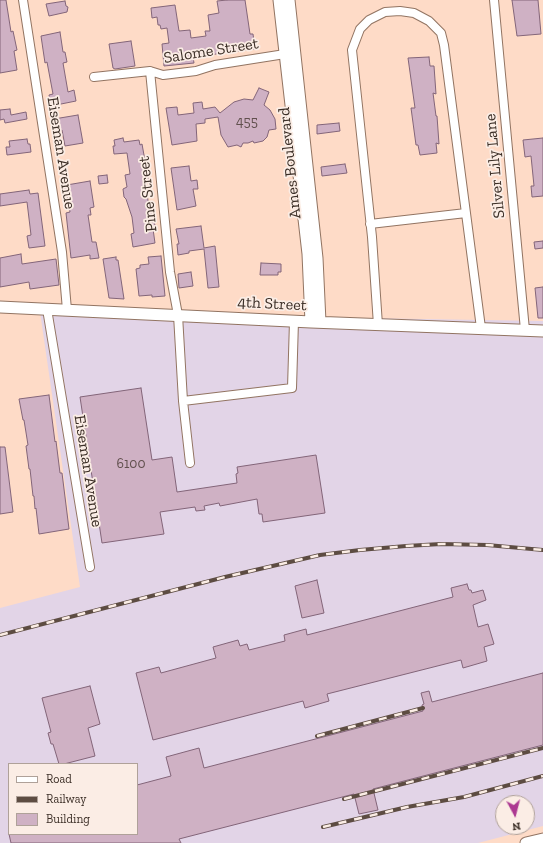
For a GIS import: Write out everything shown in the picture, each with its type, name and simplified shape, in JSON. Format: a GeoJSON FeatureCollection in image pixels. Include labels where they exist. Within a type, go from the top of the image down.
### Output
{"type":"FeatureCollection","features":[{"type":"Feature","properties":{"kind":"street","name":"Eiseman Avenue"},"geometry":{"type":"LineString","coordinates":[[23,0],[61,245],[67,310]]}},
{"type":"Feature","properties":{"kind":"street","name":"Ames Boulevard"},"geometry":{"type":"LineString","coordinates":[[279,0],[315,322]]}},
{"type":"Feature","properties":{"kind":"street","name":"Ames Boulevard"},"geometry":{"type":"LineString","coordinates":[[289,0],[316,258],[315,322]]}},
{"type":"Feature","properties":{"kind":"street","name":"Silver Lily Lane"},"geometry":{"type":"LineString","coordinates":[[494,0],[525,330]]}},
{"type":"Feature","properties":{"kind":"street"},"geometry":{"type":"LineString","coordinates":[[378,324],[370,224],[352,50],[360,29],[369,20],[385,12],[400,11],[414,13],[429,21],[441,33],[482,328]]}},
{"type":"Feature","properties":{"kind":"street","name":"Salome Street"},"geometry":{"type":"LineString","coordinates":[[94,77],[150,71],[163,75],[259,57],[284,54]]}},
{"type":"Feature","properties":{"kind":"street","name":"Pine Street"},"geometry":{"type":"LineString","coordinates":[[150,71],[170,272],[178,315],[183,401],[190,463]]}},
{"type":"Feature","properties":{"kind":"street"},"geometry":{"type":"LineString","coordinates":[[370,224],[466,213]]}},
{"type":"Feature","properties":{"kind":"street","name":"4th Street"},"geometry":{"type":"LineString","coordinates":[[0,307],[543,331]]}},
{"type":"Feature","properties":{"kind":"street","name":"Eiseman Avenue"},"geometry":{"type":"LineString","coordinates":[[47,309],[90,567]]}},
{"type":"Feature","properties":{"kind":"street"},"geometry":{"type":"LineString","coordinates":[[183,401],[292,388],[294,321]]}},
{"type":"Feature","properties":{"kind":"street"},"geometry":{"type":"LineString","coordinates":[[526,843],[543,838]]}},
{"type":"Feature","properties":{"kind":"shaded area"},"geometry":{"type":"Polygon","coordinates":[[[39,305],[301,317],[543,321],[543,826],[535,828],[535,795],[495,795],[495,835],[509,835],[478,843],[0,843],[0,608],[80,587],[39,305]]]}},
{"type":"Feature","properties":{"kind":"building"},"geometry":{"type":"Polygon","coordinates":[[[0,0],[6,0],[11,32],[13,31],[17,50],[14,51],[17,70],[0,73],[0,0]]]}},
{"type":"Feature","properties":{"kind":"building"},"geometry":{"type":"Polygon","coordinates":[[[245,0],[250,34],[253,34],[255,49],[193,57],[194,63],[164,66],[162,44],[169,43],[167,28],[161,29],[160,25],[158,25],[157,17],[152,18],[151,8],[175,5],[179,31],[190,30],[191,38],[206,36],[205,31],[210,31],[208,15],[219,13],[217,1],[245,0]]]}},
{"type":"Feature","properties":{"kind":"building"},"geometry":{"type":"Polygon","coordinates":[[[512,0],[538,0],[541,34],[517,36],[512,0]]]}},
{"type":"Feature","properties":{"kind":"building"},"geometry":{"type":"Polygon","coordinates":[[[65,1],[66,6],[68,7],[67,12],[49,16],[46,4],[65,1]]]}},
{"type":"Feature","properties":{"kind":"building"},"geometry":{"type":"Polygon","coordinates":[[[60,32],[63,52],[65,52],[67,62],[63,63],[68,92],[74,90],[76,101],[51,106],[49,95],[53,94],[47,62],[45,63],[41,36],[60,32]]]}},
{"type":"Feature","properties":{"kind":"building"},"geometry":{"type":"Polygon","coordinates":[[[131,41],[135,66],[113,68],[109,44],[131,41]]]}},
{"type":"Feature","properties":{"kind":"building"},"geometry":{"type":"Polygon","coordinates":[[[429,57],[430,66],[434,66],[436,94],[433,93],[437,116],[439,144],[436,143],[437,153],[420,155],[418,145],[416,145],[411,108],[415,108],[408,58],[429,57]]]}},
{"type":"Feature","properties":{"kind":"building"},"geometry":{"type":"Polygon","coordinates":[[[259,88],[269,92],[264,105],[270,110],[275,119],[276,129],[269,130],[267,137],[263,141],[243,143],[241,147],[237,145],[228,147],[221,135],[218,117],[205,119],[205,123],[196,124],[197,141],[172,145],[166,108],[177,107],[178,115],[194,113],[193,103],[202,102],[203,109],[215,107],[220,113],[234,102],[244,99],[253,100],[259,88]]]}},
{"type":"Feature","properties":{"kind":"building"},"geometry":{"type":"Polygon","coordinates":[[[10,109],[11,115],[26,112],[27,119],[5,123],[4,119],[0,120],[0,110],[10,109]]]}},
{"type":"Feature","properties":{"kind":"building"},"geometry":{"type":"Polygon","coordinates":[[[78,115],[83,143],[65,146],[62,130],[56,131],[54,119],[78,115]]]}},
{"type":"Feature","properties":{"kind":"building"},"geometry":{"type":"Polygon","coordinates":[[[339,123],[340,131],[317,134],[317,125],[339,123]]]}},
{"type":"Feature","properties":{"kind":"building"},"geometry":{"type":"Polygon","coordinates":[[[123,138],[124,142],[139,140],[140,145],[142,144],[149,183],[145,183],[149,206],[156,229],[153,229],[155,243],[133,247],[131,234],[134,233],[132,217],[124,197],[123,189],[127,187],[125,175],[130,174],[127,153],[114,154],[113,146],[115,146],[114,140],[123,138]]]}},
{"type":"Feature","properties":{"kind":"building"},"geometry":{"type":"Polygon","coordinates":[[[543,138],[543,196],[532,197],[531,186],[534,186],[531,156],[525,157],[523,140],[543,138]]]}},
{"type":"Feature","properties":{"kind":"building"},"geometry":{"type":"Polygon","coordinates":[[[27,139],[28,144],[30,144],[31,152],[7,155],[6,147],[10,147],[9,141],[27,139]]]}},
{"type":"Feature","properties":{"kind":"building"},"geometry":{"type":"Polygon","coordinates":[[[345,164],[347,173],[322,176],[321,167],[345,164]]]}},
{"type":"Feature","properties":{"kind":"building"},"geometry":{"type":"Polygon","coordinates":[[[189,166],[191,181],[197,180],[198,189],[193,189],[196,206],[177,210],[171,168],[189,166]]]}},
{"type":"Feature","properties":{"kind":"building"},"geometry":{"type":"Polygon","coordinates":[[[107,175],[108,183],[99,184],[98,176],[107,175]]]}},
{"type":"Feature","properties":{"kind":"building"},"geometry":{"type":"Polygon","coordinates":[[[90,181],[94,207],[90,208],[91,215],[88,215],[92,242],[96,242],[99,258],[90,259],[90,255],[71,258],[66,213],[70,212],[67,196],[63,196],[61,186],[90,181]]]}},
{"type":"Feature","properties":{"kind":"building"},"geometry":{"type":"Polygon","coordinates":[[[29,190],[30,194],[38,193],[45,246],[29,248],[27,236],[31,235],[27,202],[0,206],[0,194],[29,190]]]}},
{"type":"Feature","properties":{"kind":"building"},"geometry":{"type":"Polygon","coordinates":[[[201,226],[204,248],[215,246],[219,287],[208,288],[204,249],[189,251],[189,253],[178,255],[177,244],[179,244],[176,229],[201,226]]]}},
{"type":"Feature","properties":{"kind":"building"},"geometry":{"type":"Polygon","coordinates":[[[543,241],[543,248],[535,249],[534,242],[543,241]]]}},
{"type":"Feature","properties":{"kind":"building"},"geometry":{"type":"Polygon","coordinates":[[[21,254],[22,264],[56,259],[59,285],[30,289],[29,282],[0,287],[0,258],[21,254]]]}},
{"type":"Feature","properties":{"kind":"building"},"geometry":{"type":"Polygon","coordinates":[[[161,256],[165,296],[139,296],[136,269],[140,268],[140,265],[149,264],[148,257],[161,256]]]}},
{"type":"Feature","properties":{"kind":"building"},"geometry":{"type":"Polygon","coordinates":[[[116,257],[116,260],[118,260],[124,299],[109,298],[103,259],[116,257]]]}},
{"type":"Feature","properties":{"kind":"building"},"geometry":{"type":"Polygon","coordinates":[[[261,263],[281,264],[281,272],[278,272],[278,275],[260,275],[261,263]]]}},
{"type":"Feature","properties":{"kind":"building"},"geometry":{"type":"Polygon","coordinates":[[[191,272],[193,286],[179,288],[178,274],[191,272]]]}},
{"type":"Feature","properties":{"kind":"building"},"geometry":{"type":"Polygon","coordinates":[[[543,287],[543,318],[538,318],[535,288],[543,287]]]}},
{"type":"Feature","properties":{"kind":"building"},"geometry":{"type":"Polygon","coordinates":[[[141,388],[152,460],[172,457],[177,492],[237,483],[237,467],[316,455],[325,513],[263,522],[262,514],[259,514],[257,499],[220,506],[219,503],[204,506],[205,510],[196,511],[195,507],[160,512],[164,534],[102,543],[80,397],[141,388]]]}},
{"type":"Feature","properties":{"kind":"building"},"geometry":{"type":"Polygon","coordinates":[[[49,395],[60,473],[62,473],[69,529],[39,534],[26,446],[28,445],[19,399],[49,395]]]}},
{"type":"Feature","properties":{"kind":"building"},"geometry":{"type":"Polygon","coordinates":[[[0,447],[5,447],[13,512],[0,514],[0,447]]]}},
{"type":"Feature","properties":{"kind":"building"},"geometry":{"type":"Polygon","coordinates":[[[317,580],[324,613],[302,618],[295,586],[317,580]]]}},
{"type":"Feature","properties":{"kind":"building"},"geometry":{"type":"Polygon","coordinates":[[[467,584],[472,593],[483,590],[486,600],[473,605],[478,627],[488,624],[494,644],[484,647],[487,661],[463,668],[461,660],[327,694],[329,701],[305,708],[303,701],[153,740],[136,673],[159,667],[161,673],[216,658],[213,647],[238,640],[240,646],[247,644],[249,650],[285,641],[284,635],[306,629],[307,635],[453,597],[451,588],[467,584]]]}},
{"type":"Feature","properties":{"kind":"building"},"geometry":{"type":"Polygon","coordinates":[[[543,673],[543,745],[373,789],[378,810],[359,814],[354,794],[179,839],[181,843],[11,843],[9,835],[138,835],[138,785],[171,776],[166,757],[199,748],[204,768],[423,711],[422,705],[424,704],[421,693],[429,691],[432,702],[543,673]]]}},
{"type":"Feature","properties":{"kind":"building"},"geometry":{"type":"Polygon","coordinates":[[[90,686],[100,724],[88,728],[95,756],[68,763],[59,763],[48,733],[51,732],[42,698],[90,686]]]}},
{"type":"Feature","properties":{"kind":"railway"},"geometry":{"type":"LineString","coordinates":[[0,635],[225,577],[320,555],[360,550],[441,544],[487,545],[543,550]]}},
{"type":"Feature","properties":{"kind":"railway"},"geometry":{"type":"LineString","coordinates":[[317,736],[423,708]]}},
{"type":"Feature","properties":{"kind":"railway"},"geometry":{"type":"LineString","coordinates":[[344,799],[543,748]]}},
{"type":"Feature","properties":{"kind":"railway"},"geometry":{"type":"LineString","coordinates":[[323,827],[407,807],[464,797],[543,776]]}}]}
